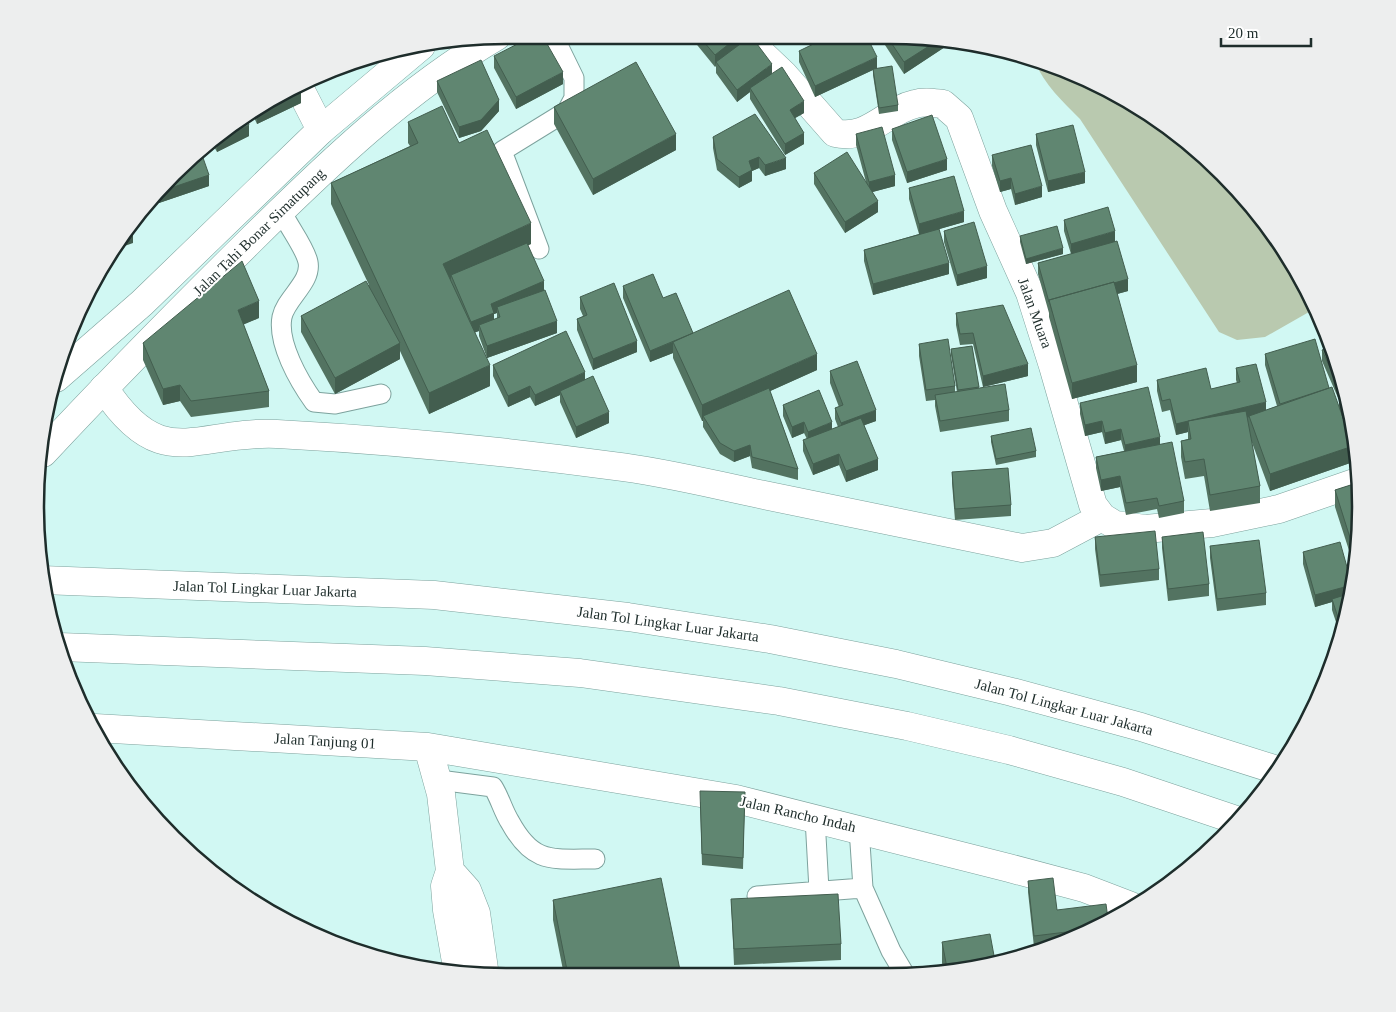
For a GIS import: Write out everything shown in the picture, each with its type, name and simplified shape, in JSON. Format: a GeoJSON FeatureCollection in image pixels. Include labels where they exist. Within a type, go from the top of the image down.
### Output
{"type":"FeatureCollection","features":[{"type":"Feature","properties":{"kind":"main road","name":"Jalan Muara"},"geometry":{"type":"LineString","coordinates":[[751,44],[784,75],[835,132],[847,136],[859,132],[915,104],[943,104],[959,118],[993,211],[1030,293],[1054,366],[1093,505],[1102,517]]}},
{"type":"Feature","properties":{"kind":"main road","name":"Jalan Tahi Bonar Simatupang"},"geometry":{"type":"LineString","coordinates":[[48,445],[281,210],[346,148],[427,84],[483,45]]}},
{"type":"Feature","properties":{"kind":"main road","name":"Jalan Tahi Bonar Simatupang"},"geometry":{"type":"LineString","coordinates":[[64,371],[149,296],[321,130],[411,54]]}},
{"type":"Feature","properties":{"kind":"main road"},"geometry":{"type":"LineString","coordinates":[[301,91],[321,130]]}},
{"type":"Feature","properties":{"kind":"main road"},"geometry":{"type":"LineString","coordinates":[[104,388],[115,406],[143,432],[157,439],[178,443],[194,443],[248,434],[274,434],[372,441],[616,466],[1022,548],[1053,543],[1102,517],[1115,525],[1145,529],[1212,523],[1279,509],[1351,484]]}},
{"type":"Feature","properties":{"kind":"main road","name":"Jalan Tol Lingkar Luar Jakarta"},"geometry":{"type":"LineString","coordinates":[[50,580],[434,595],[628,616],[780,641],[896,664],[993,687],[1141,727],[1270,768]]}},
{"type":"Feature","properties":{"kind":"main road"},"geometry":{"type":"LineString","coordinates":[[66,647],[425,662],[580,673],[779,701],[907,726],[1009,750],[1123,782],[1231,818]]}},
{"type":"Feature","properties":{"kind":"main road","name":"Jalan Tanjung 01"},"geometry":{"type":"LineString","coordinates":[[101,728],[428,747]]}},
{"type":"Feature","properties":{"kind":"main road"},"geometry":{"type":"LineString","coordinates":[[428,747],[439,780],[450,870],[445,886],[457,965]]}},
{"type":"Feature","properties":{"kind":"main road","name":"Jalan Rancho Indah"},"geometry":{"type":"LineString","coordinates":[[428,747],[736,799],[859,828],[1084,888],[1125,904]]}},
{"type":"Feature","properties":{"kind":"main road"},"geometry":{"type":"LineString","coordinates":[[450,870],[467,890],[476,913],[484,967]]}},
{"type":"Feature","properties":{"kind":"lane"},"geometry":{"type":"LineString","coordinates":[[539,249],[502,151],[567,111],[574,98],[574,78],[557,44]]}},
{"type":"Feature","properties":{"kind":"lane"},"geometry":{"type":"LineString","coordinates":[[281,210],[308,263],[305,277],[282,316],[282,335],[298,380],[314,402],[335,404],[381,394]]}},
{"type":"Feature","properties":{"kind":"lane"},"geometry":{"type":"LineString","coordinates":[[439,780],[493,787],[509,822],[526,848],[549,859],[595,859]]}},
{"type":"Feature","properties":{"kind":"lane"},"geometry":{"type":"LineString","coordinates":[[815,818],[819,890]]}},
{"type":"Feature","properties":{"kind":"lane"},"geometry":{"type":"LineString","coordinates":[[859,828],[863,888],[891,951],[901,968]]}},
{"type":"Feature","properties":{"kind":"lane"},"geometry":{"type":"LineString","coordinates":[[757,896],[863,888]]}},
{"type":"Feature","properties":{"kind":"green space"},"geometry":{"type":"Polygon","coordinates":[[[1038,68],[1067,79],[1121,106],[1147,122],[1195,158],[1238,201],[1257,225],[1290,275],[1309,312],[1265,337],[1237,340],[1219,332],[1080,119],[1049,85],[1038,68]]]}},
{"type":"Feature","properties":{"kind":"building"},"geometry":{"type":"Polygon","coordinates":[[[517,44],[547,44],[563,72],[516,97],[494,56],[517,44]]]}},
{"type":"Feature","properties":{"kind":"building"},"geometry":{"type":"Polygon","coordinates":[[[706,44],[729,44],[715,55],[706,44]]]}},
{"type":"Feature","properties":{"kind":"building"},"geometry":{"type":"Polygon","coordinates":[[[740,44],[757,44],[772,64],[737,90],[716,62],[740,44]]]}},
{"type":"Feature","properties":{"kind":"building"},"geometry":{"type":"Polygon","coordinates":[[[813,44],[870,44],[877,57],[815,86],[799,51],[813,44]]]}},
{"type":"Feature","properties":{"kind":"building"},"geometry":{"type":"Polygon","coordinates":[[[892,44],[929,46],[904,62],[892,44]]]}},
{"type":"Feature","properties":{"kind":"building"},"geometry":{"type":"Polygon","coordinates":[[[481,60],[499,100],[481,120],[459,127],[437,81],[481,60]]]}},
{"type":"Feature","properties":{"kind":"building"},"geometry":{"type":"Polygon","coordinates":[[[636,62],[676,134],[593,179],[554,107],[636,62]]]}},
{"type":"Feature","properties":{"kind":"building"},"geometry":{"type":"Polygon","coordinates":[[[892,66],[898,105],[879,108],[873,69],[892,66]]]}},
{"type":"Feature","properties":{"kind":"building"},"geometry":{"type":"Polygon","coordinates":[[[782,67],[804,101],[790,110],[804,133],[785,144],[750,88],[782,67]]]}},
{"type":"Feature","properties":{"kind":"building"},"geometry":{"type":"Polygon","coordinates":[[[442,106],[459,143],[487,130],[531,223],[443,264],[490,365],[429,393],[331,183],[418,143],[408,122],[442,106]]]}},
{"type":"Feature","properties":{"kind":"building"},"geometry":{"type":"Polygon","coordinates":[[[755,114],[786,158],[765,165],[759,157],[749,161],[752,170],[739,177],[717,159],[713,137],[755,114]]]}},
{"type":"Feature","properties":{"kind":"building"},"geometry":{"type":"Polygon","coordinates":[[[932,115],[947,159],[907,172],[892,129],[932,115]]]}},
{"type":"Feature","properties":{"kind":"building"},"geometry":{"type":"Polygon","coordinates":[[[248,123],[249,125],[235,132],[248,123]]]}},
{"type":"Feature","properties":{"kind":"building"},"geometry":{"type":"Polygon","coordinates":[[[1073,125],[1085,172],[1048,181],[1036,134],[1073,125]]]}},
{"type":"Feature","properties":{"kind":"building"},"geometry":{"type":"Polygon","coordinates":[[[882,127],[895,175],[869,182],[856,134],[882,127]]]}},
{"type":"Feature","properties":{"kind":"building"},"geometry":{"type":"Polygon","coordinates":[[[1031,145],[1042,186],[1015,194],[1011,178],[1000,181],[992,155],[1031,145]]]}},
{"type":"Feature","properties":{"kind":"building"},"geometry":{"type":"Polygon","coordinates":[[[847,152],[878,201],[845,222],[814,173],[847,152]]]}},
{"type":"Feature","properties":{"kind":"building"},"geometry":{"type":"Polygon","coordinates":[[[203,157],[209,175],[170,188],[203,157]]]}},
{"type":"Feature","properties":{"kind":"building"},"geometry":{"type":"Polygon","coordinates":[[[954,176],[964,211],[919,224],[909,188],[954,176]]]}},
{"type":"Feature","properties":{"kind":"building"},"geometry":{"type":"Polygon","coordinates":[[[1108,207],[1115,231],[1071,244],[1064,220],[1108,207]]]}},
{"type":"Feature","properties":{"kind":"building"},"geometry":{"type":"Polygon","coordinates":[[[974,222],[987,266],[957,275],[944,231],[974,222]]]}},
{"type":"Feature","properties":{"kind":"building"},"geometry":{"type":"Polygon","coordinates":[[[1057,226],[1063,248],[1026,259],[1020,236],[1057,226]]]}},
{"type":"Feature","properties":{"kind":"building"},"geometry":{"type":"Polygon","coordinates":[[[939,229],[949,263],[873,284],[864,250],[939,229]]]}},
{"type":"Feature","properties":{"kind":"building"},"geometry":{"type":"Polygon","coordinates":[[[1117,241],[1128,279],[1049,300],[1049,302],[1038,263],[1117,241]]]}},
{"type":"Feature","properties":{"kind":"building"},"geometry":{"type":"Polygon","coordinates":[[[527,243],[544,281],[491,304],[494,313],[471,322],[451,275],[527,243]]]}},
{"type":"Feature","properties":{"kind":"building"},"geometry":{"type":"Polygon","coordinates":[[[242,261],[259,301],[238,310],[269,391],[191,401],[180,385],[163,389],[143,343],[242,261]]]}},
{"type":"Feature","properties":{"kind":"building"},"geometry":{"type":"Polygon","coordinates":[[[653,274],[663,298],[676,293],[693,333],[650,351],[623,286],[653,274]]]}},
{"type":"Feature","properties":{"kind":"building"},"geometry":{"type":"Polygon","coordinates":[[[366,281],[400,343],[335,378],[301,316],[366,281]]]}},
{"type":"Feature","properties":{"kind":"building"},"geometry":{"type":"Polygon","coordinates":[[[1114,282],[1137,365],[1072,383],[1049,300],[1114,282]]]}},
{"type":"Feature","properties":{"kind":"building"},"geometry":{"type":"Polygon","coordinates":[[[614,283],[637,341],[593,359],[577,319],[587,315],[580,297],[614,283]]]}},
{"type":"Feature","properties":{"kind":"building"},"geometry":{"type":"Polygon","coordinates":[[[545,290],[557,321],[487,346],[479,325],[500,317],[497,307],[545,290]]]}},
{"type":"Feature","properties":{"kind":"building"},"geometry":{"type":"Polygon","coordinates":[[[789,290],[817,354],[702,405],[673,342],[789,290]]]}},
{"type":"Feature","properties":{"kind":"building"},"geometry":{"type":"Polygon","coordinates":[[[1003,305],[1028,364],[983,376],[973,333],[960,334],[956,313],[1003,305]]]}},
{"type":"Feature","properties":{"kind":"building"},"geometry":{"type":"Polygon","coordinates":[[[566,331],[585,372],[535,395],[530,386],[508,396],[493,365],[566,331]]]}},
{"type":"Feature","properties":{"kind":"building"},"geometry":{"type":"Polygon","coordinates":[[[948,339],[955,386],[926,390],[919,344],[948,339]]]}},
{"type":"Feature","properties":{"kind":"building"},"geometry":{"type":"Polygon","coordinates":[[[1315,339],[1329,388],[1280,404],[1265,354],[1315,339]]]}},
{"type":"Feature","properties":{"kind":"building"},"geometry":{"type":"Polygon","coordinates":[[[972,346],[979,387],[958,390],[951,349],[972,346]]]}},
{"type":"Feature","properties":{"kind":"building"},"geometry":{"type":"Polygon","coordinates":[[[1325,349],[1333,373],[1322,350],[1325,349]]]}},
{"type":"Feature","properties":{"kind":"building"},"geometry":{"type":"Polygon","coordinates":[[[857,361],[876,410],[841,423],[835,408],[843,405],[830,371],[857,361]]]}},
{"type":"Feature","properties":{"kind":"building"},"geometry":{"type":"Polygon","coordinates":[[[1256,364],[1266,402],[1176,424],[1170,399],[1162,401],[1157,380],[1206,368],[1211,389],[1240,382],[1236,368],[1256,364]]]}},
{"type":"Feature","properties":{"kind":"building"},"geometry":{"type":"Polygon","coordinates":[[[593,376],[609,412],[576,427],[560,391],[593,376]]]}},
{"type":"Feature","properties":{"kind":"building"},"geometry":{"type":"Polygon","coordinates":[[[1005,384],[1009,410],[940,421],[935,395],[1005,384]]]}},
{"type":"Feature","properties":{"kind":"building"},"geometry":{"type":"Polygon","coordinates":[[[1148,387],[1160,437],[1125,445],[1121,429],[1105,433],[1102,421],[1085,425],[1080,403],[1148,387]]]}},
{"type":"Feature","properties":{"kind":"building"},"geometry":{"type":"Polygon","coordinates":[[[1332,387],[1344,420],[1348,448],[1270,474],[1249,416],[1332,387]]]}},
{"type":"Feature","properties":{"kind":"building"},"geometry":{"type":"Polygon","coordinates":[[[769,388],[798,469],[752,457],[750,445],[734,451],[720,443],[703,416],[769,388]]]}},
{"type":"Feature","properties":{"kind":"building"},"geometry":{"type":"Polygon","coordinates":[[[819,390],[832,422],[808,432],[804,422],[792,427],[783,405],[819,390]]]}},
{"type":"Feature","properties":{"kind":"building"},"geometry":{"type":"Polygon","coordinates":[[[1246,411],[1260,486],[1210,495],[1204,459],[1185,462],[1181,441],[1191,439],[1188,421],[1246,411]]]}},
{"type":"Feature","properties":{"kind":"building"},"geometry":{"type":"Polygon","coordinates":[[[861,418],[878,459],[846,471],[839,454],[813,464],[803,440],[861,418]]]}},
{"type":"Feature","properties":{"kind":"building"},"geometry":{"type":"Polygon","coordinates":[[[1031,428],[1036,451],[996,459],[991,436],[1031,428]]]}},
{"type":"Feature","properties":{"kind":"building"},"geometry":{"type":"Polygon","coordinates":[[[1172,442],[1184,501],[1159,506],[1157,498],[1126,503],[1120,476],[1101,480],[1096,457],[1172,442]]]}},
{"type":"Feature","properties":{"kind":"building"},"geometry":{"type":"Polygon","coordinates":[[[1008,468],[1011,505],[955,509],[952,472],[1008,468]]]}},
{"type":"Feature","properties":{"kind":"building"},"geometry":{"type":"Polygon","coordinates":[[[1351,485],[1351,540],[1335,490],[1351,485]]]}},
{"type":"Feature","properties":{"kind":"building"},"geometry":{"type":"Polygon","coordinates":[[[1155,531],[1159,569],[1100,575],[1095,537],[1155,531]]]}},
{"type":"Feature","properties":{"kind":"building"},"geometry":{"type":"Polygon","coordinates":[[[1203,532],[1209,584],[1168,589],[1162,537],[1203,532]]]}},
{"type":"Feature","properties":{"kind":"building"},"geometry":{"type":"Polygon","coordinates":[[[1259,540],[1266,593],[1217,599],[1210,546],[1259,540]]]}},
{"type":"Feature","properties":{"kind":"building"},"geometry":{"type":"Polygon","coordinates":[[[1340,542],[1348,569],[1344,587],[1315,595],[1303,552],[1340,542]]]}},
{"type":"Feature","properties":{"kind":"building"},"geometry":{"type":"Polygon","coordinates":[[[1343,596],[1338,618],[1332,599],[1343,596]]]}},
{"type":"Feature","properties":{"kind":"building"},"geometry":{"type":"Polygon","coordinates":[[[700,791],[745,792],[743,858],[702,854],[700,791]]]}},
{"type":"Feature","properties":{"kind":"building"},"geometry":{"type":"Polygon","coordinates":[[[661,878],[680,968],[567,968],[553,900],[661,878]]]}},
{"type":"Feature","properties":{"kind":"building"},"geometry":{"type":"Polygon","coordinates":[[[1053,878],[1057,910],[1106,904],[1107,914],[1070,932],[1034,936],[1028,881],[1053,878]]]}},
{"type":"Feature","properties":{"kind":"building"},"geometry":{"type":"Polygon","coordinates":[[[838,894],[841,944],[734,949],[731,899],[838,894]]]}},
{"type":"Feature","properties":{"kind":"building"},"geometry":{"type":"Polygon","coordinates":[[[990,934],[994,956],[946,964],[942,942],[990,934]]]}}]}
